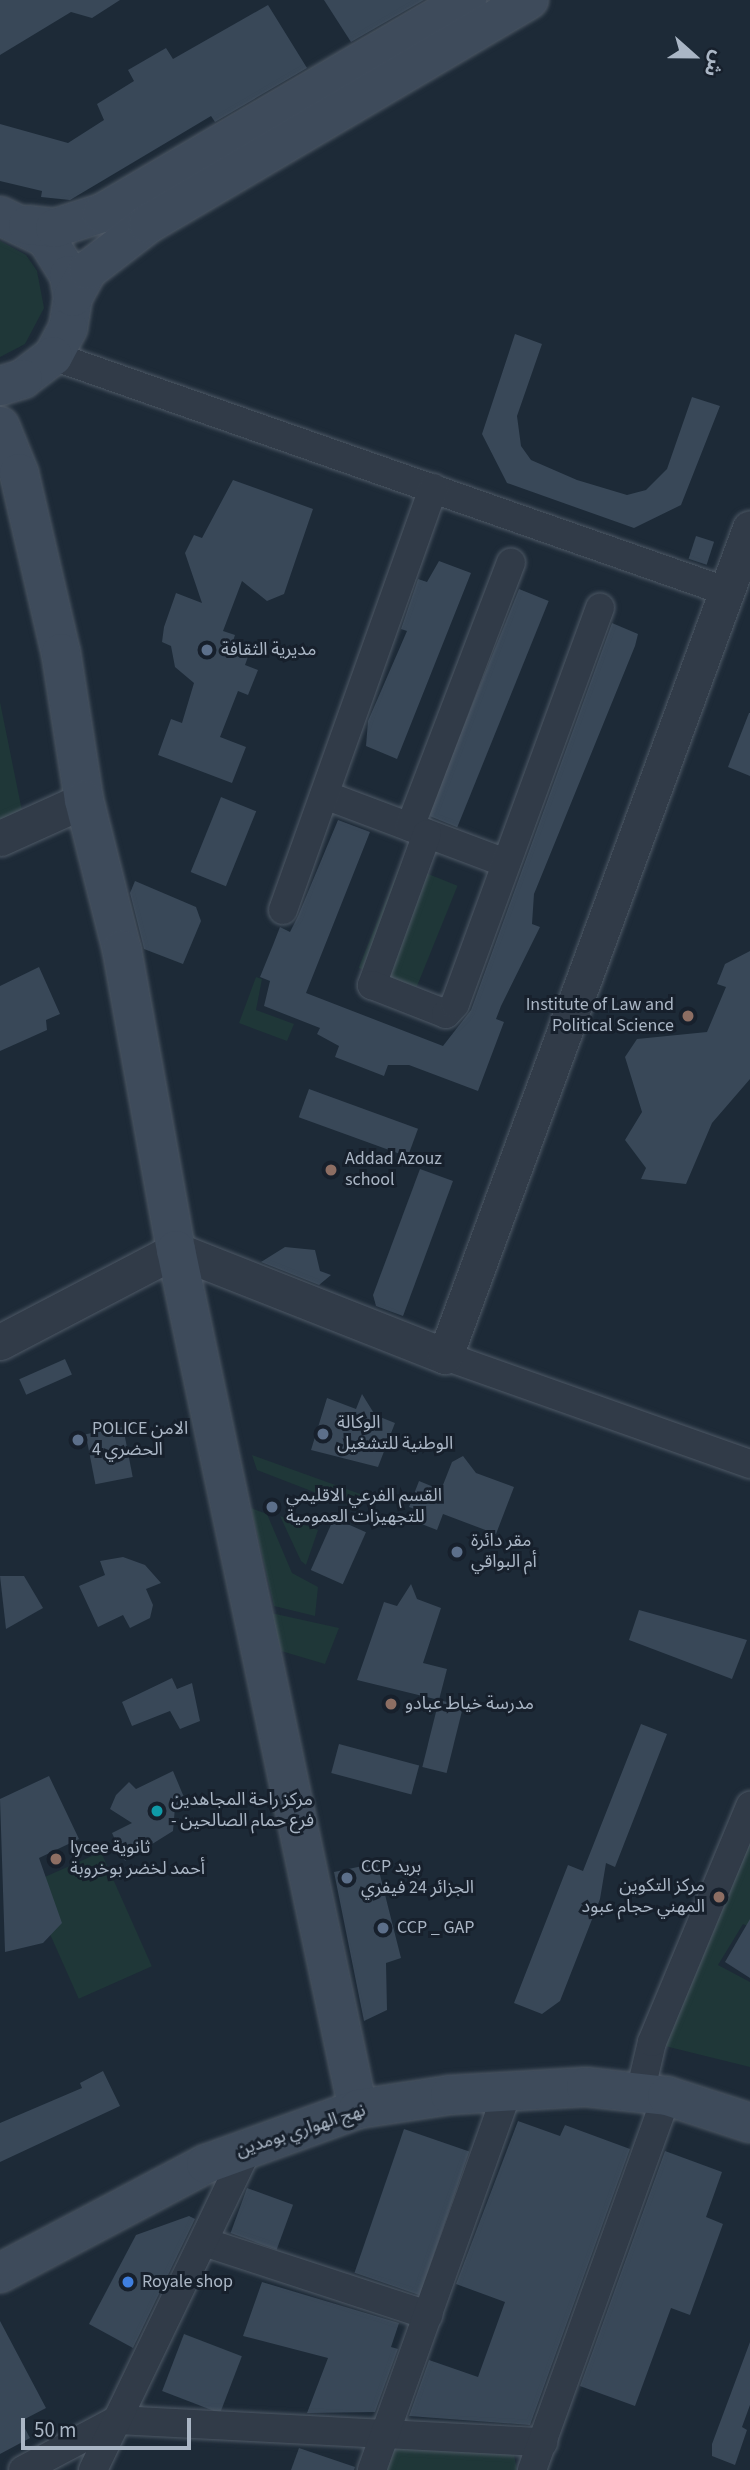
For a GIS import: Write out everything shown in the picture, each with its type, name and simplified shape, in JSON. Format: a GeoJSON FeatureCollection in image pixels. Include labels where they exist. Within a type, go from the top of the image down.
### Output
{"type":"FeatureCollection","features":[{"type":"Feature","properties":{"kind":"main road"},"geometry":{"type":"LineString","coordinates":[[14,220],[55,228],[102,213],[467,0]]}},
{"type":"Feature","properties":{"kind":"main road"},"geometry":{"type":"LineString","coordinates":[[358,2109],[176,1250],[122,950],[83,800],[61,653],[19,473],[12,382],[53,355],[68,328],[73,297],[88,270],[148,224],[529,0]]}},
{"type":"Feature","properties":{"kind":"main road"},"geometry":{"type":"LineString","coordinates":[[14,220],[60,255],[73,297]]}},
{"type":"Feature","properties":{"kind":"main road"},"geometry":{"type":"LineString","coordinates":[[0,426],[19,473]]}},
{"type":"Feature","properties":{"kind":"main road","name":"نهج الهواري بومدين"},"geometry":{"type":"LineString","coordinates":[[0,2273],[249,2146],[358,2109],[508,2091],[586,2087],[653,2094],[750,2123]]}},
{"type":"Feature","properties":{"kind":"street"},"geometry":{"type":"LineString","coordinates":[[53,355],[725,592]]}},
{"type":"Feature","properties":{"kind":"street"},"geometry":{"type":"LineString","coordinates":[[284,910],[433,488]]}},
{"type":"Feature","properties":{"kind":"street"},"geometry":{"type":"LineString","coordinates":[[445,1356],[750,528]]}},
{"type":"Feature","properties":{"kind":"street"},"geometry":{"type":"LineString","coordinates":[[511,563],[371,976],[377,990],[388,996],[439,1014],[452,1010],[503,862],[600,608]]}},
{"type":"Feature","properties":{"kind":"street"},"geometry":{"type":"LineString","coordinates":[[325,795],[503,862]]}},
{"type":"Feature","properties":{"kind":"street"},"geometry":{"type":"LineString","coordinates":[[0,838],[83,800]]}},
{"type":"Feature","properties":{"kind":"street"},"geometry":{"type":"LineString","coordinates":[[0,1342],[176,1250],[445,1356],[750,1464]]}},
{"type":"Feature","properties":{"kind":"street"},"geometry":{"type":"LineString","coordinates":[[533,2470],[653,2094],[652,2042],[750,1806]]}},
{"type":"Feature","properties":{"kind":"street"},"geometry":{"type":"LineString","coordinates":[[372,2470],[508,2091]]}},
{"type":"Feature","properties":{"kind":"street"},"geometry":{"type":"LineString","coordinates":[[93,2470],[249,2146]]}},
{"type":"Feature","properties":{"kind":"street"},"geometry":{"type":"LineString","coordinates":[[204,2242],[428,2315]]}},
{"type":"Feature","properties":{"kind":"street"},"geometry":{"type":"LineString","coordinates":[[23,2470],[117,2420],[384,2437],[542,2442]]}},
{"type":"Feature","properties":{"kind":"green space"},"geometry":{"type":"Polygon","coordinates":[[[0,241],[26,255],[37,271],[44,308],[25,344],[0,357],[0,241]]]}},
{"type":"Feature","properties":{"kind":"green space"},"geometry":{"type":"Polygon","coordinates":[[[0,702],[22,811],[0,821],[0,702]]]}},
{"type":"Feature","properties":{"kind":"green space"},"geometry":{"type":"Polygon","coordinates":[[[401,863],[458,886],[415,991],[359,968],[401,863]]]}},
{"type":"Feature","properties":{"kind":"green space"},"geometry":{"type":"Polygon","coordinates":[[[256,977],[262,979],[256,1010],[294,1024],[287,1041],[239,1023],[256,977]]]}},
{"type":"Feature","properties":{"kind":"green space"},"geometry":{"type":"Polygon","coordinates":[[[252,1455],[363,1495],[358,1509],[257,1470],[252,1455]]]}},
{"type":"Feature","properties":{"kind":"green space"},"geometry":{"type":"Polygon","coordinates":[[[251,1508],[267,1514],[292,1573],[318,1587],[315,1616],[274,1606],[251,1508]]]}},
{"type":"Feature","properties":{"kind":"green space"},"geometry":{"type":"Polygon","coordinates":[[[280,1516],[318,1530],[306,1565],[301,1561],[280,1516]]]}},
{"type":"Feature","properties":{"kind":"green space"},"geometry":{"type":"Polygon","coordinates":[[[271,1613],[339,1628],[325,1664],[281,1651],[271,1613]]]}},
{"type":"Feature","properties":{"kind":"green space"},"geometry":{"type":"Polygon","coordinates":[[[750,1833],[750,1927],[743,1924],[718,1965],[750,1982],[750,2067],[665,2046],[750,1833]]]}},
{"type":"Feature","properties":{"kind":"green space"},"geometry":{"type":"Polygon","coordinates":[[[101,1852],[152,1966],[79,1999],[28,1885],[101,1852]]]}},
{"type":"Feature","properties":{"kind":"green space"},"geometry":{"type":"Polygon","coordinates":[[[390,2442],[514,2455],[517,2470],[382,2470],[390,2442]]]}},
{"type":"Feature","properties":{"kind":"building"},"geometry":{"type":"Polygon","coordinates":[[[0,0],[120,0],[92,18],[71,12],[0,55],[0,0]]]}},
{"type":"Feature","properties":{"kind":"building"},"geometry":{"type":"Polygon","coordinates":[[[324,0],[424,0],[351,42],[324,0]]]}},
{"type":"Feature","properties":{"kind":"building"},"geometry":{"type":"Polygon","coordinates":[[[268,5],[307,68],[215,122],[211,116],[70,200],[41,197],[42,191],[0,181],[0,124],[68,143],[104,120],[97,104],[134,81],[128,70],[166,48],[173,59],[268,5]]]}},
{"type":"Feature","properties":{"kind":"building"},"geometry":{"type":"Polygon","coordinates":[[[515,334],[542,344],[517,416],[521,446],[531,460],[577,480],[627,495],[646,490],[667,469],[692,397],[720,406],[681,505],[634,528],[507,483],[482,434],[515,334]]]}},
{"type":"Feature","properties":{"kind":"building"},"geometry":{"type":"Polygon","coordinates":[[[233,480],[313,509],[284,594],[267,601],[242,581],[223,631],[235,635],[231,647],[249,654],[245,665],[258,670],[248,695],[238,691],[220,737],[246,747],[232,783],[158,755],[171,719],[182,723],[194,683],[175,667],[171,646],[162,642],[164,627],[176,593],[202,603],[185,553],[194,535],[202,538],[233,480]]]}},
{"type":"Feature","properties":{"kind":"building"},"geometry":{"type":"Polygon","coordinates":[[[696,536],[714,542],[707,565],[689,559],[696,536]]]}},
{"type":"Feature","properties":{"kind":"building"},"geometry":{"type":"Polygon","coordinates":[[[439,561],[471,573],[397,759],[366,746],[368,721],[407,631],[401,629],[418,579],[427,582],[439,561]]]}},
{"type":"Feature","properties":{"kind":"building"},"geometry":{"type":"Polygon","coordinates":[[[519,589],[549,601],[457,827],[428,815],[519,589]]]}},
{"type":"Feature","properties":{"kind":"building"},"geometry":{"type":"Polygon","coordinates":[[[612,623],[638,634],[635,646],[534,894],[532,924],[540,927],[496,1019],[504,1022],[478,1091],[409,1065],[388,1065],[384,1076],[335,1057],[339,1046],[317,1034],[320,1028],[264,1006],[270,981],[260,977],[280,927],[290,932],[298,916],[338,820],[370,832],[306,993],[443,1046],[471,1010],[612,623]]]}},
{"type":"Feature","properties":{"kind":"building"},"geometry":{"type":"Polygon","coordinates":[[[750,713],[750,776],[728,767],[750,713]]]}},
{"type":"Feature","properties":{"kind":"building"},"geometry":{"type":"Polygon","coordinates":[[[221,797],[256,811],[226,886],[191,872],[221,797]]]}},
{"type":"Feature","properties":{"kind":"building"},"geometry":{"type":"Polygon","coordinates":[[[135,881],[196,907],[201,921],[183,964],[144,949],[130,893],[135,881]]]}},
{"type":"Feature","properties":{"kind":"building"},"geometry":{"type":"Polygon","coordinates":[[[750,951],[750,1079],[712,1123],[686,1184],[641,1179],[646,1168],[625,1140],[642,1112],[625,1057],[637,1039],[707,1032],[726,987],[717,984],[725,964],[750,951]]]}},
{"type":"Feature","properties":{"kind":"building"},"geometry":{"type":"Polygon","coordinates":[[[39,967],[60,1014],[46,1020],[47,1030],[0,1051],[0,986],[39,967]]]}},
{"type":"Feature","properties":{"kind":"building"},"geometry":{"type":"Polygon","coordinates":[[[309,1089],[418,1129],[408,1157],[299,1117],[309,1089]]]}},
{"type":"Feature","properties":{"kind":"building"},"geometry":{"type":"Polygon","coordinates":[[[420,1169],[453,1181],[403,1316],[376,1306],[373,1295],[420,1169]]]}},
{"type":"Feature","properties":{"kind":"building"},"geometry":{"type":"Polygon","coordinates":[[[285,1247],[315,1250],[320,1271],[331,1275],[319,1285],[261,1262],[285,1247]]]}},
{"type":"Feature","properties":{"kind":"building"},"geometry":{"type":"Polygon","coordinates":[[[65,1359],[72,1375],[26,1395],[19,1379],[65,1359]]]}},
{"type":"Feature","properties":{"kind":"building"},"geometry":{"type":"Polygon","coordinates":[[[362,1394],[375,1415],[395,1423],[378,1467],[311,1450],[327,1398],[356,1409],[362,1394]]]}},
{"type":"Feature","properties":{"kind":"building"},"geometry":{"type":"Polygon","coordinates":[[[123,1427],[133,1477],[95,1484],[86,1434],[123,1427]]]}},
{"type":"Feature","properties":{"kind":"building","name":"مقر دائرة أم البواقي"},"geometry":{"type":"Polygon","coordinates":[[[463,1456],[476,1473],[514,1487],[496,1534],[443,1514],[437,1530],[419,1523],[423,1512],[409,1507],[419,1481],[441,1490],[452,1462],[463,1456]]]}},
{"type":"Feature","properties":{"kind":"building"},"geometry":{"type":"Polygon","coordinates":[[[334,1518],[366,1532],[343,1584],[311,1570],[334,1518]]]}},
{"type":"Feature","properties":{"kind":"building"},"geometry":{"type":"Polygon","coordinates":[[[123,1557],[145,1565],[161,1583],[146,1589],[153,1605],[150,1618],[130,1628],[123,1615],[98,1627],[79,1586],[105,1575],[100,1561],[123,1557]]]}},
{"type":"Feature","properties":{"kind":"building"},"geometry":{"type":"Polygon","coordinates":[[[0,1576],[24,1576],[43,1608],[6,1629],[0,1576]]]}},
{"type":"Feature","properties":{"kind":"building"},"geometry":{"type":"Polygon","coordinates":[[[411,1584],[417,1599],[441,1608],[423,1663],[447,1669],[439,1700],[357,1680],[384,1602],[397,1606],[411,1584]]]}},
{"type":"Feature","properties":{"kind":"building"},"geometry":{"type":"Polygon","coordinates":[[[639,1610],[747,1640],[732,1679],[629,1640],[639,1610]]]}},
{"type":"Feature","properties":{"kind":"building"},"geometry":{"type":"Polygon","coordinates":[[[172,1678],[177,1689],[192,1683],[200,1721],[180,1729],[170,1711],[132,1726],[122,1702],[172,1678]]]}},
{"type":"Feature","properties":{"kind":"building","name":"مدرسة خياط عبادو"},"geometry":{"type":"Polygon","coordinates":[[[439,1700],[463,1706],[447,1773],[422,1767],[439,1700]]]}},
{"type":"Feature","properties":{"kind":"building"},"geometry":{"type":"Polygon","coordinates":[[[641,1724],[667,1734],[615,1867],[606,1863],[600,1899],[560,2001],[542,2014],[514,2003],[568,1865],[583,1871],[641,1724]]]}},
{"type":"Feature","properties":{"kind":"building","name":"مدرسة خياط عبادو"},"geometry":{"type":"Polygon","coordinates":[[[339,1744],[419,1765],[411,1794],[331,1773],[339,1744]]]}},
{"type":"Feature","properties":{"kind":"building"},"geometry":{"type":"Polygon","coordinates":[[[173,1771],[186,1802],[175,1807],[173,1831],[125,1861],[112,1833],[132,1823],[110,1809],[116,1795],[129,1782],[136,1789],[173,1771]]]}},
{"type":"Feature","properties":{"kind":"building"},"geometry":{"type":"Polygon","coordinates":[[[49,1776],[79,1839],[39,1858],[62,1923],[43,1943],[5,1952],[0,1799],[49,1776]]]}},
{"type":"Feature","properties":{"kind":"building","name":"CCP _ GAP"},"geometry":{"type":"Polygon","coordinates":[[[377,1863],[401,1958],[386,1963],[387,2010],[364,2021],[334,1872],[377,1863]]]}},
{"type":"Feature","properties":{"kind":"building"},"geometry":{"type":"Polygon","coordinates":[[[750,1919],[750,1978],[725,1962],[750,1919]]]}},
{"type":"Feature","properties":{"kind":"building"},"geometry":{"type":"Polygon","coordinates":[[[103,2071],[120,2106],[0,2162],[0,2123],[82,2088],[80,2083],[103,2071]]]}},
{"type":"Feature","properties":{"kind":"building"},"geometry":{"type":"Polygon","coordinates":[[[518,2121],[560,2136],[565,2125],[630,2149],[530,2425],[409,2416],[429,2360],[478,2377],[505,2302],[456,2284],[518,2121]]]}},
{"type":"Feature","properties":{"kind":"building"},"geometry":{"type":"Polygon","coordinates":[[[404,2129],[469,2151],[420,2295],[355,2273],[404,2129]]]}},
{"type":"Feature","properties":{"kind":"building"},"geometry":{"type":"Polygon","coordinates":[[[665,2151],[722,2172],[706,2217],[723,2224],[690,2315],[671,2308],[635,2406],[580,2386],[665,2151]]]}},
{"type":"Feature","properties":{"kind":"building"},"geometry":{"type":"Polygon","coordinates":[[[247,2188],[293,2205],[277,2250],[231,2233],[247,2188]]]}},
{"type":"Feature","properties":{"kind":"building"},"geometry":{"type":"Polygon","coordinates":[[[189,2216],[195,2219],[133,2348],[89,2324],[136,2235],[189,2216]]]}},
{"type":"Feature","properties":{"kind":"building"},"geometry":{"type":"Polygon","coordinates":[[[262,2282],[399,2323],[391,2347],[398,2349],[375,2412],[307,2413],[328,2358],[243,2336],[262,2282]]]}},
{"type":"Feature","properties":{"kind":"building"},"geometry":{"type":"Polygon","coordinates":[[[0,2321],[46,2408],[21,2421],[30,2438],[0,2454],[0,2321]]]}},
{"type":"Feature","properties":{"kind":"building"},"geometry":{"type":"Polygon","coordinates":[[[184,2334],[242,2356],[220,2413],[162,2391],[184,2334]]]}},
{"type":"Feature","properties":{"kind":"building"},"geometry":{"type":"Polygon","coordinates":[[[750,2342],[750,2405],[742,2427],[747,2430],[735,2465],[712,2456],[712,2444],[750,2342]]]}},
{"type":"Feature","properties":{"kind":"building"},"geometry":{"type":"Polygon","coordinates":[[[299,2448],[355,2467],[354,2470],[291,2470],[299,2448]]]}},
{"type":"Feature","properties":{"kind":"place","name":"مديرية الثقافة"},"geometry":{"type":"Point","coordinates":[207,650]}},
{"type":"Feature","properties":{"kind":"place","name":"Institute of Law and Political Science"},"geometry":{"type":"Point","coordinates":[688,1016]}},
{"type":"Feature","properties":{"kind":"place","name":"Addad Azouz school"},"geometry":{"type":"Point","coordinates":[331,1170]}},
{"type":"Feature","properties":{"kind":"place","name":"الوكالة الوطنية للتشغيل"},"geometry":{"type":"Point","coordinates":[323,1434]}},
{"type":"Feature","properties":{"kind":"place","name":"POLICE الامن الحضري 4"},"geometry":{"type":"Point","coordinates":[78,1440]}},
{"type":"Feature","properties":{"kind":"place","name":"القسم الفرعي الاقليمي للتجهيزات العمومية"},"geometry":{"type":"Point","coordinates":[272,1507]}},
{"type":"Feature","properties":{"kind":"place","name":"مقر دائرة أم البواقي"},"geometry":{"type":"Point","coordinates":[457,1552]}},
{"type":"Feature","properties":{"kind":"place","name":"مدرسة خياط عبادو"},"geometry":{"type":"Point","coordinates":[391,1704]}},
{"type":"Feature","properties":{"kind":"place","name":"مركز راحة المجاهدين - فرع حمام الصالحين"},"geometry":{"type":"Point","coordinates":[157,1811]}},
{"type":"Feature","properties":{"kind":"place","name":"lycee ثانوية أحمد لخضر بوخروبة"},"geometry":{"type":"Point","coordinates":[56,1859]}},
{"type":"Feature","properties":{"kind":"place","name":"CCP بريد الجزائر 24 فيفري"},"geometry":{"type":"Point","coordinates":[347,1878]}},
{"type":"Feature","properties":{"kind":"place","name":"مركز التكوين المهني حجام عبود"},"geometry":{"type":"Point","coordinates":[719,1897]}},
{"type":"Feature","properties":{"kind":"place","name":"CCP _ GAP"},"geometry":{"type":"Point","coordinates":[383,1928]}},
{"type":"Feature","properties":{"kind":"place","name":"Royale shop"},"geometry":{"type":"Point","coordinates":[128,2282]}}]}
